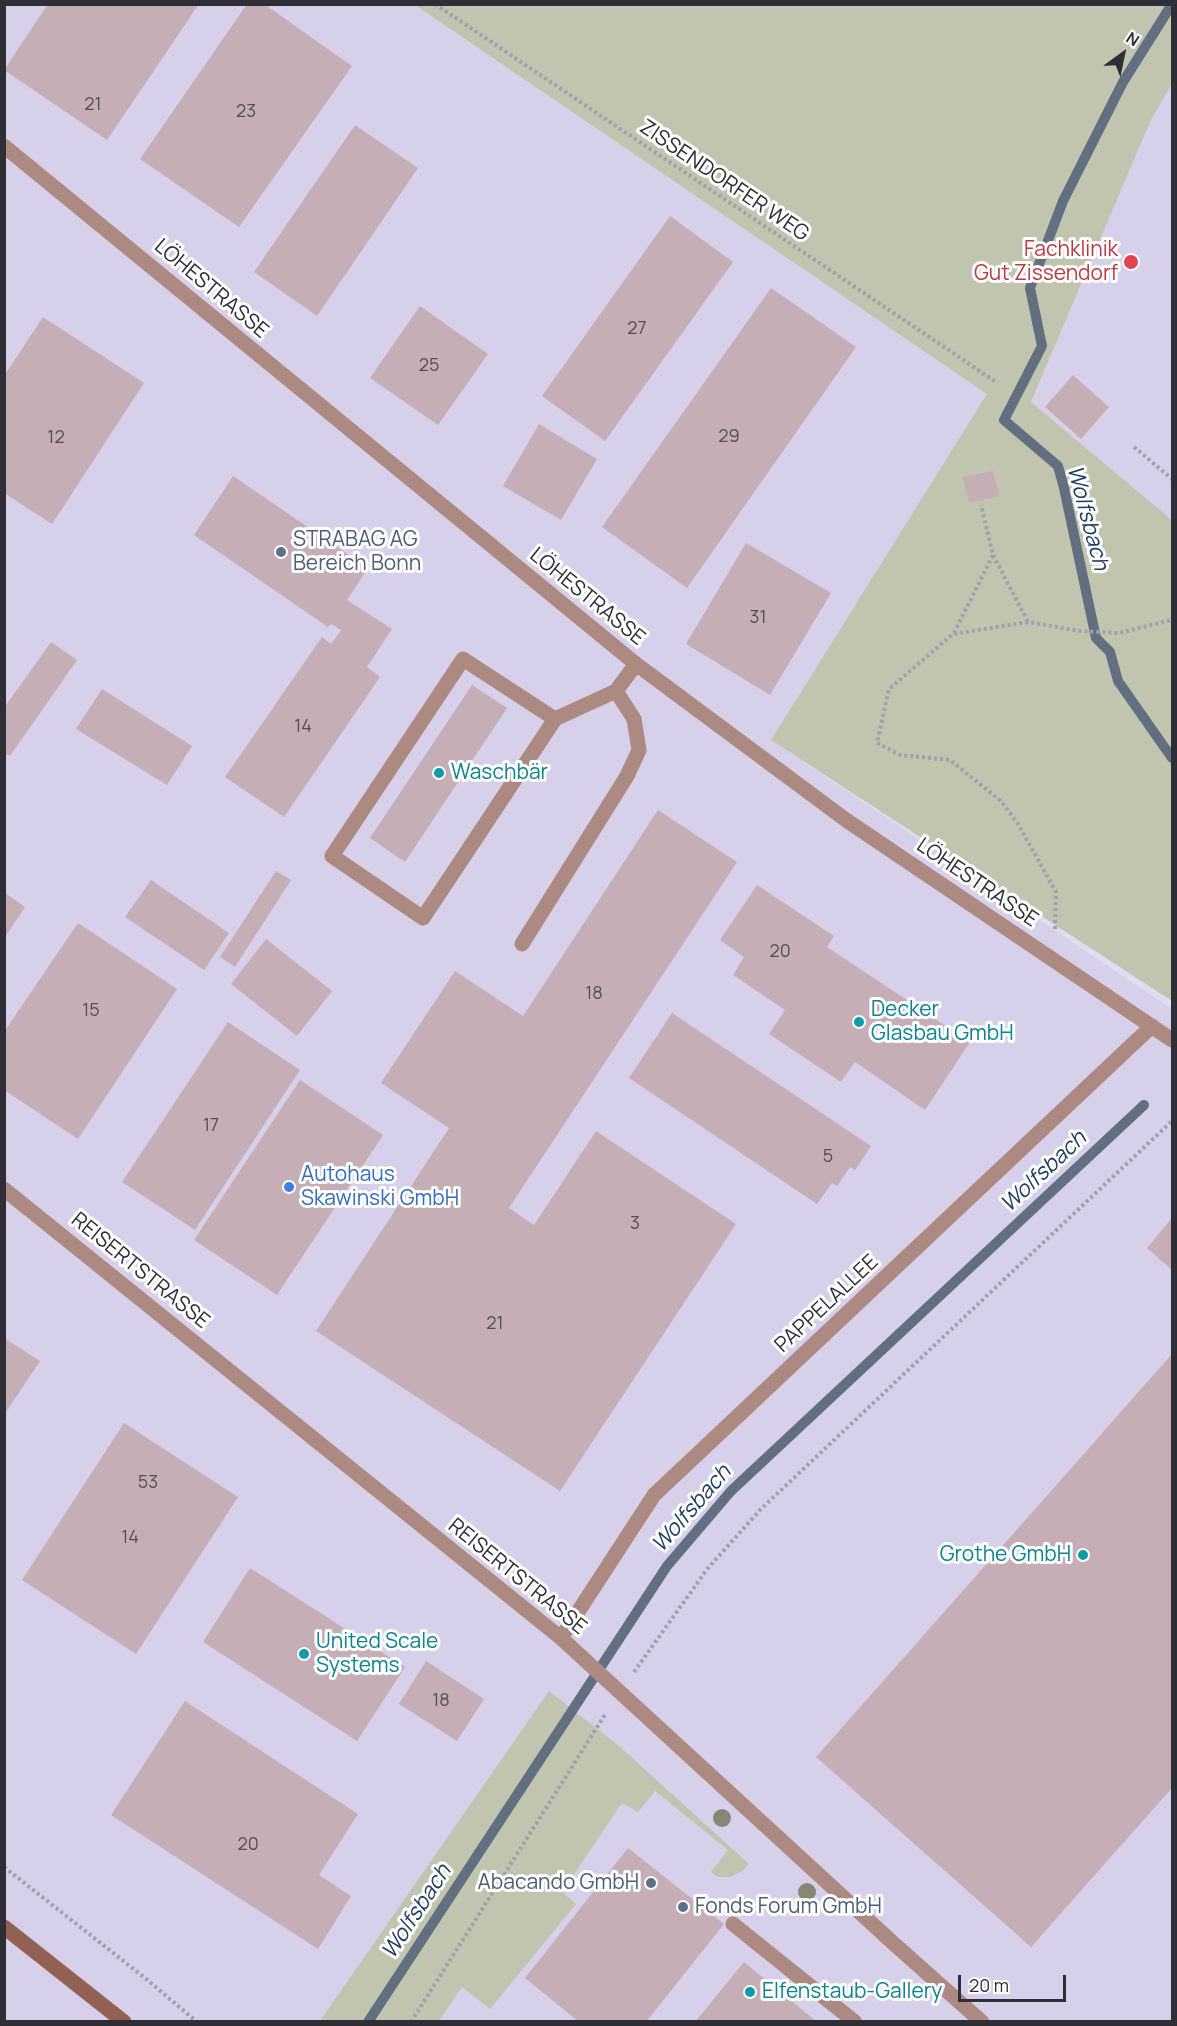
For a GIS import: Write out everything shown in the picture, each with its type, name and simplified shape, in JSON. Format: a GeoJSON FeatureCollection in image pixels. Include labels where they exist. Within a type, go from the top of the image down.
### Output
{"type":"FeatureCollection","features":[{"type":"Feature","properties":{"kind":"main road"},"geometry":{"type":"LineString","coordinates":[[4,1927],[124,2022]]}},
{"type":"Feature","properties":{"kind":"street","name":"LÖHESTRASSE"},"geometry":{"type":"LineString","coordinates":[[4,146],[636,664],[846,820],[1173,1040]]}},
{"type":"Feature","properties":{"kind":"street"},"geometry":{"type":"LineString","coordinates":[[555,719],[464,659],[332,856],[423,918],[555,719],[616,691],[636,664]]}},
{"type":"Feature","properties":{"kind":"street"},"geometry":{"type":"LineString","coordinates":[[522,944],[627,776],[639,750],[634,719],[616,691]]}},
{"type":"Feature","properties":{"kind":"street","name":"PAPPELALLEE"},"geometry":{"type":"LineString","coordinates":[[561,1638],[654,1495],[1152,1026]]}},
{"type":"Feature","properties":{"kind":"street","name":"REISERTSTRASSE"},"geometry":{"type":"LineString","coordinates":[[4,1190],[561,1638],[982,2022]]}},
{"type":"Feature","properties":{"kind":"street"},"geometry":{"type":"LineString","coordinates":[[733,1924],[855,2022]]}},
{"type":"Feature","properties":{"kind":"path","name":"ZISSENDORFER WEG"},"geometry":{"type":"LineString","coordinates":[[435,4],[996,382]]}},
{"type":"Feature","properties":{"kind":"path"},"geometry":{"type":"LineString","coordinates":[[1134,447],[1173,479]]}},
{"type":"Feature","properties":{"kind":"path"},"geometry":{"type":"LineString","coordinates":[[981,505],[993,555],[1028,622]]}},
{"type":"Feature","properties":{"kind":"path"},"geometry":{"type":"LineString","coordinates":[[993,555],[953,634],[889,688],[877,743],[900,755],[950,760],[1000,801],[1018,824],[1056,892],[1055,960]]}},
{"type":"Feature","properties":{"kind":"path"},"geometry":{"type":"LineString","coordinates":[[953,634],[1028,622],[1080,631],[1119,633],[1173,620]]}},
{"type":"Feature","properties":{"kind":"path"},"geometry":{"type":"LineString","coordinates":[[411,2022],[616,1688],[708,1568],[761,1509],[1173,1121]]}},
{"type":"Feature","properties":{"kind":"path"},"geometry":{"type":"LineString","coordinates":[[4,1867],[197,2022]]}},
{"type":"Feature","properties":{"kind":"shaded area"},"geometry":{"type":"Polygon","coordinates":[[[5,5],[415,5],[988,394],[771,740],[1172,1009],[1172,2021],[5,2022],[5,5]]]}},
{"type":"Feature","properties":{"kind":"shaded area","name":"Fachklinik Gut Zissendorf"},"geometry":{"type":"Polygon","coordinates":[[[1172,84],[1172,520],[1031,402],[1150,122],[1172,84]]]}},
{"type":"Feature","properties":{"kind":"green space"},"geometry":{"type":"Polygon","coordinates":[[[415,5],[1172,5],[1172,84],[1150,122],[1031,402],[1172,520],[1172,1001],[771,740],[987,394],[415,5]]]}},
{"type":"Feature","properties":{"kind":"green space"},"geometry":{"type":"Polygon","coordinates":[[[549,1691],[619,1746],[749,1864],[742,1871],[730,1877],[718,1877],[711,1872],[728,1850],[655,1791],[638,1812],[622,1803],[562,1892],[576,1904],[490,2009],[462,1987],[439,2021],[320,2021],[549,1691]]]}},
{"type":"Feature","properties":{"kind":"building"},"geometry":{"type":"Polygon","coordinates":[[[48,4],[199,4],[107,140],[4,70],[48,4]]]}},
{"type":"Feature","properties":{"kind":"building"},"geometry":{"type":"Polygon","coordinates":[[[247,4],[264,4],[352,66],[239,227],[140,159],[247,4]]]}},
{"type":"Feature","properties":{"kind":"building"},"geometry":{"type":"Polygon","coordinates":[[[355,125],[418,168],[317,316],[254,272],[355,125]]]}},
{"type":"Feature","properties":{"kind":"building"},"geometry":{"type":"Polygon","coordinates":[[[670,216],[733,262],[605,441],[542,396],[670,216]]]}},
{"type":"Feature","properties":{"kind":"building"},"geometry":{"type":"Polygon","coordinates":[[[771,288],[856,347],[687,588],[602,527],[771,288]]]}},
{"type":"Feature","properties":{"kind":"building"},"geometry":{"type":"Polygon","coordinates":[[[420,306],[488,354],[438,425],[370,378],[420,306]]]}},
{"type":"Feature","properties":{"kind":"building"},"geometry":{"type":"Polygon","coordinates":[[[43,317],[144,383],[52,524],[4,493],[4,376],[43,317]]]}},
{"type":"Feature","properties":{"kind":"building"},"geometry":{"type":"Polygon","coordinates":[[[1073,375],[1109,407],[1081,439],[1045,407],[1073,375]]]}},
{"type":"Feature","properties":{"kind":"building"},"geometry":{"type":"Polygon","coordinates":[[[539,424],[597,459],[561,520],[503,486],[539,424]]]}},
{"type":"Feature","properties":{"kind":"building"},"geometry":{"type":"Polygon","coordinates":[[[993,471],[999,496],[969,503],[963,477],[993,471]]]}},
{"type":"Feature","properties":{"kind":"building"},"geometry":{"type":"Polygon","coordinates":[[[233,476],[368,568],[347,600],[392,629],[367,667],[380,677],[284,817],[225,777],[322,637],[331,644],[341,630],[331,624],[328,627],[194,535],[233,476]]]}},
{"type":"Feature","properties":{"kind":"building"},"geometry":{"type":"Polygon","coordinates":[[[746,543],[831,593],[770,695],[686,644],[746,543]]]}},
{"type":"Feature","properties":{"kind":"building"},"geometry":{"type":"Polygon","coordinates":[[[51,642],[77,660],[10,756],[4,753],[4,708],[51,642]]]}},
{"type":"Feature","properties":{"kind":"building","name":"Waschbär"},"geometry":{"type":"Polygon","coordinates":[[[472,685],[507,708],[405,862],[370,838],[472,685]]]}},
{"type":"Feature","properties":{"kind":"building"},"geometry":{"type":"Polygon","coordinates":[[[102,689],[192,746],[167,785],[76,729],[102,689]]]}},
{"type":"Feature","properties":{"kind":"building"},"geometry":{"type":"Polygon","coordinates":[[[658,810],[737,862],[509,1208],[534,1225],[596,1131],[736,1224],[560,1491],[316,1331],[449,1128],[381,1083],[455,971],[523,1016],[658,810]]]}},
{"type":"Feature","properties":{"kind":"building"},"geometry":{"type":"Polygon","coordinates":[[[276,871],[291,880],[235,967],[220,957],[276,871]]]}},
{"type":"Feature","properties":{"kind":"building"},"geometry":{"type":"Polygon","coordinates":[[[151,880],[229,933],[204,970],[125,917],[151,880]]]}},
{"type":"Feature","properties":{"kind":"building","name":"Decker Glasbau GmbH"},"geometry":{"type":"Polygon","coordinates":[[[757,885],[834,936],[827,947],[970,1042],[925,1110],[855,1062],[841,1082],[769,1034],[785,1010],[733,975],[744,957],[720,940],[757,885]]]}},
{"type":"Feature","properties":{"kind":"building"},"geometry":{"type":"Polygon","coordinates":[[[5,893],[25,907],[5,937],[5,893]]]}},
{"type":"Feature","properties":{"kind":"building"},"geometry":{"type":"Polygon","coordinates":[[[78,923],[177,989],[78,1139],[4,1090],[4,1032],[78,923]]]}},
{"type":"Feature","properties":{"kind":"building"},"geometry":{"type":"Polygon","coordinates":[[[266,939],[332,991],[297,1036],[231,984],[266,939]]]}},
{"type":"Feature","properties":{"kind":"building"},"geometry":{"type":"Polygon","coordinates":[[[672,1013],[871,1146],[855,1170],[850,1167],[837,1186],[832,1183],[817,1204],[629,1078],[672,1013]]]}},
{"type":"Feature","properties":{"kind":"building"},"geometry":{"type":"Polygon","coordinates":[[[228,1022],[300,1070],[195,1230],[122,1182],[228,1022]]]}},
{"type":"Feature","properties":{"kind":"building","name":"Autohaus Skawinski GmbH"},"geometry":{"type":"Polygon","coordinates":[[[300,1080],[383,1135],[277,1295],[194,1240],[300,1080]]]}},
{"type":"Feature","properties":{"kind":"building"},"geometry":{"type":"Polygon","coordinates":[[[1172,1218],[1172,1270],[1147,1248],[1172,1218]]]}},
{"type":"Feature","properties":{"kind":"building"},"geometry":{"type":"Polygon","coordinates":[[[4,1338],[40,1361],[4,1415],[4,1338]]]}},
{"type":"Feature","properties":{"kind":"building","name":"Grothe GmbH"},"geometry":{"type":"Polygon","coordinates":[[[1172,1354],[1172,1788],[1031,1947],[816,1757],[1172,1354]]]}},
{"type":"Feature","properties":{"kind":"building"},"geometry":{"type":"Polygon","coordinates":[[[124,1423],[238,1497],[136,1654],[22,1580],[124,1423]]]}},
{"type":"Feature","properties":{"kind":"building","name":"United Scale Systems"},"geometry":{"type":"Polygon","coordinates":[[[250,1568],[405,1667],[357,1741],[203,1642],[250,1568]]]}},
{"type":"Feature","properties":{"kind":"building"},"geometry":{"type":"Polygon","coordinates":[[[426,1661],[484,1699],[457,1741],[399,1704],[426,1661]]]}},
{"type":"Feature","properties":{"kind":"building"},"geometry":{"type":"Polygon","coordinates":[[[185,1701],[358,1814],[319,1875],[351,1896],[318,1949],[111,1815],[185,1701]]]}},
{"type":"Feature","properties":{"kind":"building"},"geometry":{"type":"Polygon","coordinates":[[[628,1848],[724,1924],[646,2022],[579,2022],[525,1978],[628,1848]]]}},
{"type":"Feature","properties":{"kind":"building","name":"Elfenstaub-Gallery"},"geometry":{"type":"Polygon","coordinates":[[[744,1962],[817,2022],[695,2022],[744,1962]]]}},
{"type":"Feature","properties":{"kind":"waterway","name":"Wolfsbach"},"geometry":{"type":"LineString","coordinates":[[1172,4],[1123,82],[1063,201],[1030,288],[1042,346],[1004,420],[1058,466],[1096,638],[1110,652],[1118,681],[1172,758]]}},
{"type":"Feature","properties":{"kind":"waterway","name":"Wolfsbach"},"geometry":{"type":"LineString","coordinates":[[368,2022],[667,1566],[731,1491],[1144,1105]]}},
{"type":"Feature","properties":{"kind":"place","name":"Fachklinik Gut Zissendorf"},"geometry":{"type":"Point","coordinates":[1131,262]}},
{"type":"Feature","properties":{"kind":"place","name":"STRABAG AG Bereich Bonn"},"geometry":{"type":"Point","coordinates":[281,552]}},
{"type":"Feature","properties":{"kind":"place","name":"Waschbär"},"geometry":{"type":"Point","coordinates":[439,773]}},
{"type":"Feature","properties":{"kind":"place","name":"Decker Glasbau GmbH"},"geometry":{"type":"Point","coordinates":[859,1022]}},
{"type":"Feature","properties":{"kind":"place","name":"Autohaus Skawinski GmbH"},"geometry":{"type":"Point","coordinates":[289,1187]}},
{"type":"Feature","properties":{"kind":"place","name":"Grothe GmbH"},"geometry":{"type":"Point","coordinates":[1083,1555]}},
{"type":"Feature","properties":{"kind":"place","name":"United Scale Systems"},"geometry":{"type":"Point","coordinates":[304,1654]}},
{"type":"Feature","properties":{"kind":"place","name":"Abacando GmbH"},"geometry":{"type":"Point","coordinates":[651,1883]}},
{"type":"Feature","properties":{"kind":"place","name":"Fonds Forum GmbH"},"geometry":{"type":"Point","coordinates":[683,1907]}},
{"type":"Feature","properties":{"kind":"place","name":"Elfenstaub-Gallery"},"geometry":{"type":"Point","coordinates":[750,1992]}}]}
